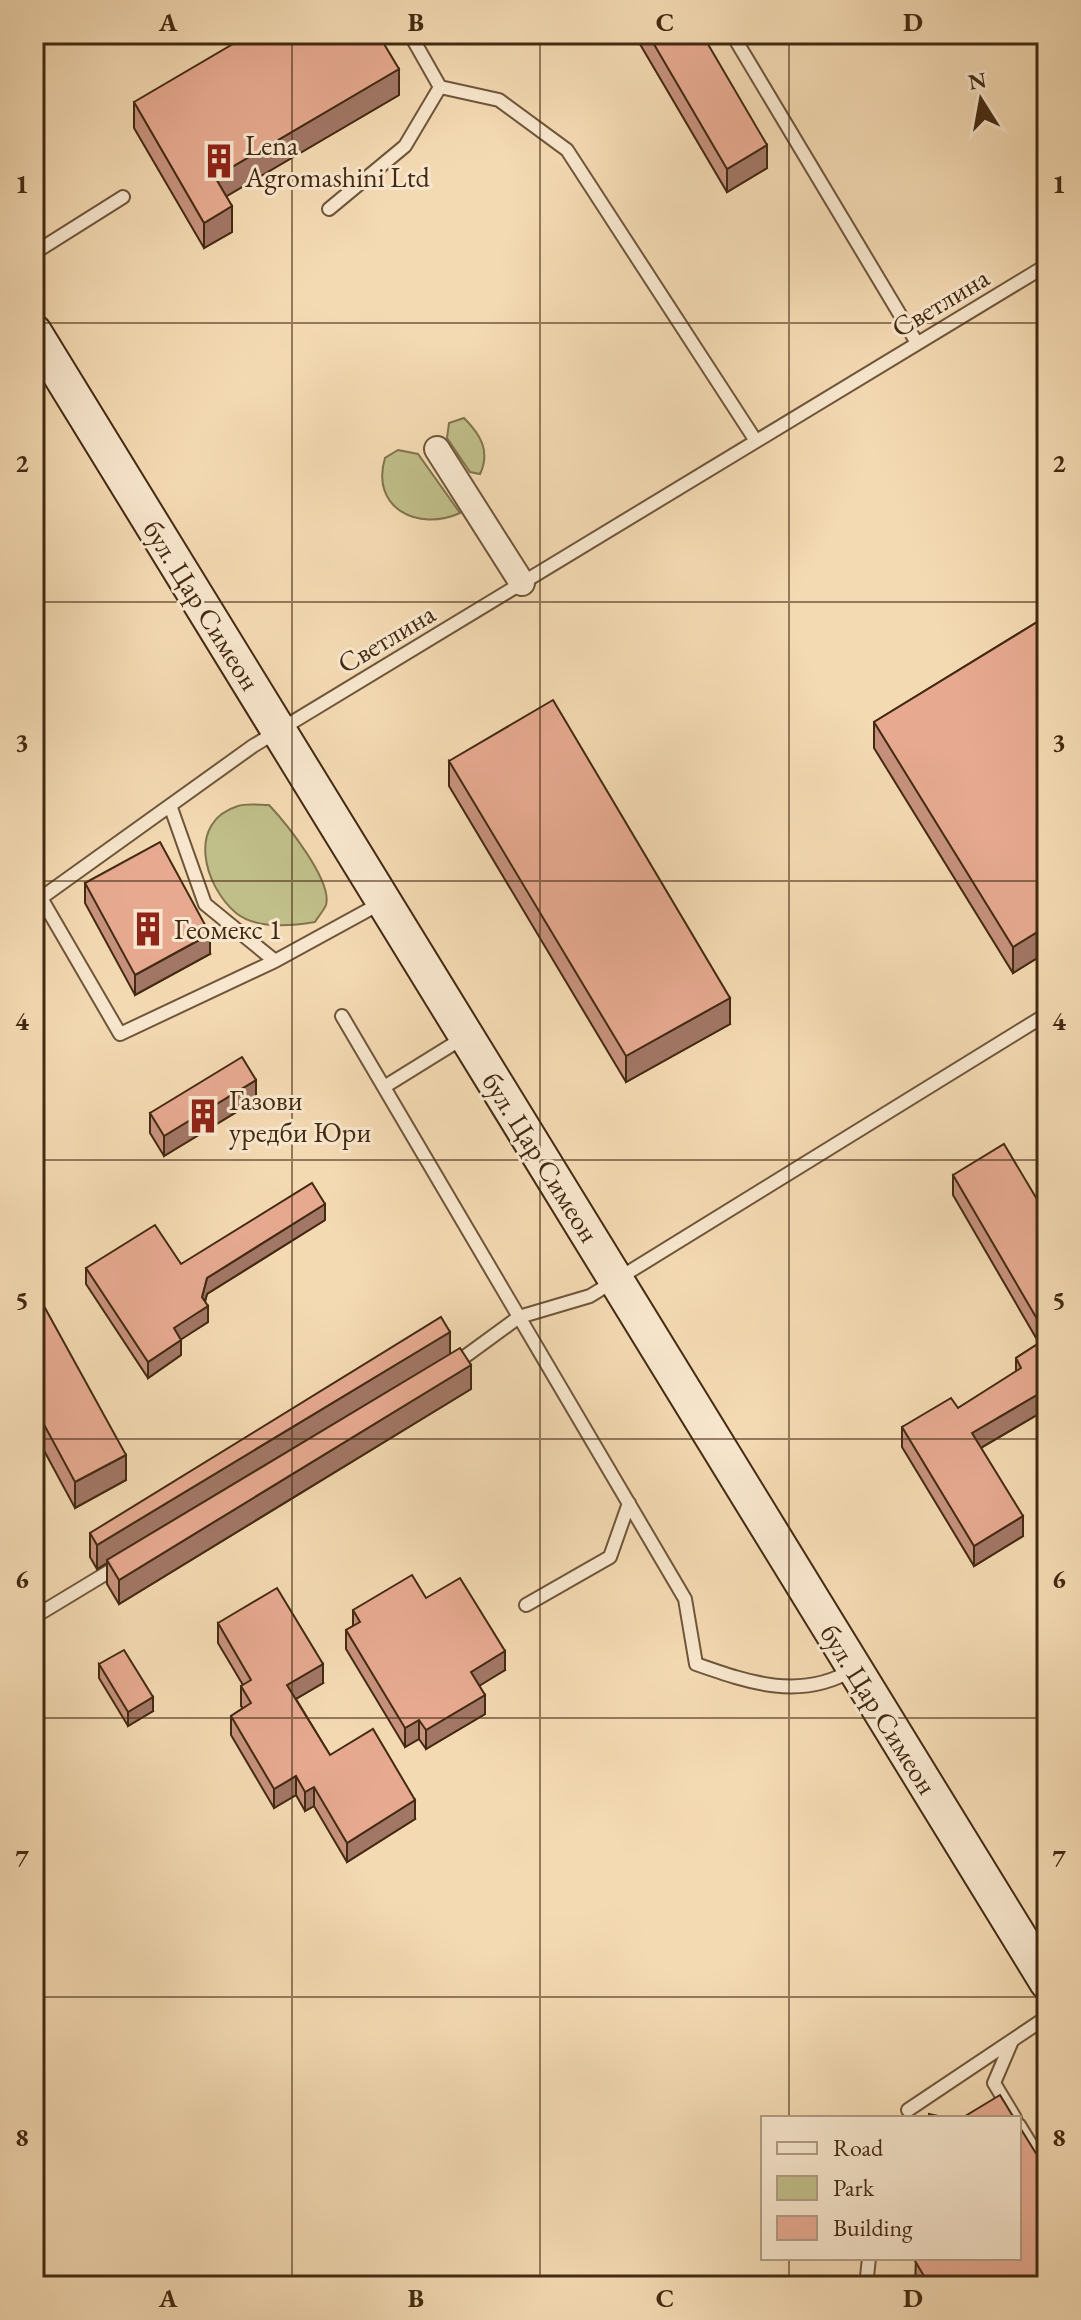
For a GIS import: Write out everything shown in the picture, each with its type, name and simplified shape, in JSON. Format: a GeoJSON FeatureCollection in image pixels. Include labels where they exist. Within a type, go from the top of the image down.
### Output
{"type":"FeatureCollection","features":[{"type":"Feature","properties":{"kind":"main road","name":"бул. Цар Симеон"},"geometry":{"type":"LineString","coordinates":[[34,332],[1047,1982]]}},
{"type":"Feature","properties":{"kind":"street"},"geometry":{"type":"LineString","coordinates":[[437,449],[522,583]]}},
{"type":"Feature","properties":{"kind":"lane"},"geometry":{"type":"LineString","coordinates":[[410,34],[440,87],[499,100],[567,150],[756,441]]}},
{"type":"Feature","properties":{"kind":"lane"},"geometry":{"type":"LineString","coordinates":[[732,34],[917,343]]}},
{"type":"Feature","properties":{"kind":"lane"},"geometry":{"type":"LineString","coordinates":[[329,209],[405,146],[440,87]]}},
{"type":"Feature","properties":{"kind":"lane"},"geometry":{"type":"LineString","coordinates":[[34,253],[123,197]]}},
{"type":"Feature","properties":{"kind":"lane","name":"Светлина"},"geometry":{"type":"LineString","coordinates":[[275,961],[120,1034],[41,898],[279,730],[1047,265]]}},
{"type":"Feature","properties":{"kind":"lane"},"geometry":{"type":"LineString","coordinates":[[171,808],[205,904],[275,961],[384,901]]}},
{"type":"Feature","properties":{"kind":"lane"},"geometry":{"type":"LineString","coordinates":[[438,1375],[478,1350],[519,1317],[590,1296],[1047,1014]]}},
{"type":"Feature","properties":{"kind":"lane"},"geometry":{"type":"LineString","coordinates":[[342,1016],[685,1599],[696,1664],[748,1682],[790,1686],[829,1684],[855,1669]]}},
{"type":"Feature","properties":{"kind":"lane"},"geometry":{"type":"LineString","coordinates":[[384,1087],[467,1036]]}},
{"type":"Feature","properties":{"kind":"lane"},"geometry":{"type":"LineString","coordinates":[[526,1605],[610,1557],[629,1503]]}},
{"type":"Feature","properties":{"kind":"lane"},"geometry":{"type":"LineString","coordinates":[[34,1617],[128,1560]]}},
{"type":"Feature","properties":{"kind":"lane"},"geometry":{"type":"LineString","coordinates":[[908,2110],[1047,2017]]}},
{"type":"Feature","properties":{"kind":"lane"},"geometry":{"type":"LineString","coordinates":[[1012,2041],[994,2083],[1014,2116]]}},
{"type":"Feature","properties":{"kind":"lane"},"geometry":{"type":"LineString","coordinates":[[1021,2128],[1047,2171]]}},
{"type":"Feature","properties":{"kind":"lane"},"geometry":{"type":"LineString","coordinates":[[866,2286],[869,2260]]}},
{"type":"Feature","properties":{"kind":"green space"},"geometry":{"type":"Polygon","coordinates":[[[464,418],[475,430],[484,450],[480,474],[470,472],[447,438],[449,423],[464,418]]]}},
{"type":"Feature","properties":{"kind":"green space"},"geometry":{"type":"Polygon","coordinates":[[[398,450],[418,454],[460,513],[444,518],[414,517],[391,502],[384,490],[382,475],[385,458],[398,450]]]}},
{"type":"Feature","properties":{"kind":"green space"},"geometry":{"type":"Polygon","coordinates":[[[241,805],[269,805],[306,852],[322,882],[326,905],[315,922],[274,925],[244,918],[225,901],[209,871],[206,840],[211,826],[222,814],[241,805]]]}},
{"type":"Feature","properties":{"kind":"building","name":"Lena Agromashini Ltd"},"geometry":{"type":"Polygon","coordinates":[[[250,34],[378,34],[399,69],[215,177],[232,206],[204,223],[134,102],[250,34]]]}},
{"type":"Feature","properties":{"kind":"building"},"geometry":{"type":"Polygon","coordinates":[[[648,34],[702,34],[767,145],[727,169],[648,34]]]}},
{"type":"Feature","properties":{"kind":"building"},"geometry":{"type":"Polygon","coordinates":[[[1047,616],[1047,926],[1013,947],[874,722],[1047,616]]]}},
{"type":"Feature","properties":{"kind":"building"},"geometry":{"type":"Polygon","coordinates":[[[553,700],[730,998],[626,1056],[449,761],[553,700]]]}},
{"type":"Feature","properties":{"kind":"building","name":"Геомекс 1"},"geometry":{"type":"Polygon","coordinates":[[[160,842],[210,934],[135,975],[85,883],[160,842]]]}},
{"type":"Feature","properties":{"kind":"building"},"geometry":{"type":"Polygon","coordinates":[[[242,1057],[256,1080],[164,1136],[150,1113],[242,1057]]]}},
{"type":"Feature","properties":{"kind":"building"},"geometry":{"type":"Polygon","coordinates":[[[1004,1144],[1047,1216],[1047,1336],[953,1175],[1004,1144]]]}},
{"type":"Feature","properties":{"kind":"building"},"geometry":{"type":"Polygon","coordinates":[[[312,1183],[325,1204],[207,1278],[202,1297],[208,1306],[174,1328],[181,1340],[148,1362],[86,1268],[155,1225],[181,1264],[312,1183]]]}},
{"type":"Feature","properties":{"kind":"building"},"geometry":{"type":"Polygon","coordinates":[[[34,1288],[126,1455],[75,1482],[34,1406],[34,1288]]]}},
{"type":"Feature","properties":{"kind":"building"},"geometry":{"type":"Polygon","coordinates":[[[441,1317],[450,1332],[97,1545],[90,1533],[441,1317]]]}},
{"type":"Feature","properties":{"kind":"building"},"geometry":{"type":"Polygon","coordinates":[[[1047,1338],[1047,1389],[972,1433],[1023,1516],[974,1546],[902,1427],[951,1398],[958,1408],[1021,1368],[1016,1358],[1047,1338]]]}},
{"type":"Feature","properties":{"kind":"building"},"geometry":{"type":"Polygon","coordinates":[[[460,1348],[471,1365],[119,1580],[107,1560],[460,1348]]]}},
{"type":"Feature","properties":{"kind":"building"},"geometry":{"type":"Polygon","coordinates":[[[412,1575],[426,1598],[460,1578],[505,1651],[471,1672],[485,1695],[426,1730],[419,1720],[405,1728],[346,1630],[360,1622],[353,1610],[412,1575]]]}},
{"type":"Feature","properties":{"kind":"building"},"geometry":{"type":"Polygon","coordinates":[[[277,1588],[323,1664],[287,1685],[330,1755],[373,1729],[415,1800],[347,1843],[314,1787],[305,1792],[296,1776],[274,1789],[231,1716],[251,1703],[241,1686],[251,1680],[218,1623],[277,1588]]]}},
{"type":"Feature","properties":{"kind":"building"},"geometry":{"type":"Polygon","coordinates":[[[124,1650],[153,1697],[128,1712],[99,1664],[124,1650]]]}},
{"type":"Feature","properties":{"kind":"building"},"geometry":{"type":"Polygon","coordinates":[[[1000,2095],[1013,2116],[965,2116],[1000,2095]]]}},
{"type":"Feature","properties":{"kind":"building"},"geometry":{"type":"Polygon","coordinates":[[[1021,2129],[1047,2171],[1047,2286],[930,2286],[915,2261],[1021,2260],[1021,2129]]]}},
{"type":"Feature","properties":{"kind":"place","name":"Lena Agromashini Ltd"},"geometry":{"type":"Point","coordinates":[219,161]}},
{"type":"Feature","properties":{"kind":"place","name":"Геомекс 1"},"geometry":{"type":"Point","coordinates":[148,929]}},
{"type":"Feature","properties":{"kind":"place","name":"Газови уредби Юри"},"geometry":{"type":"Point","coordinates":[203,1116]}}]}
